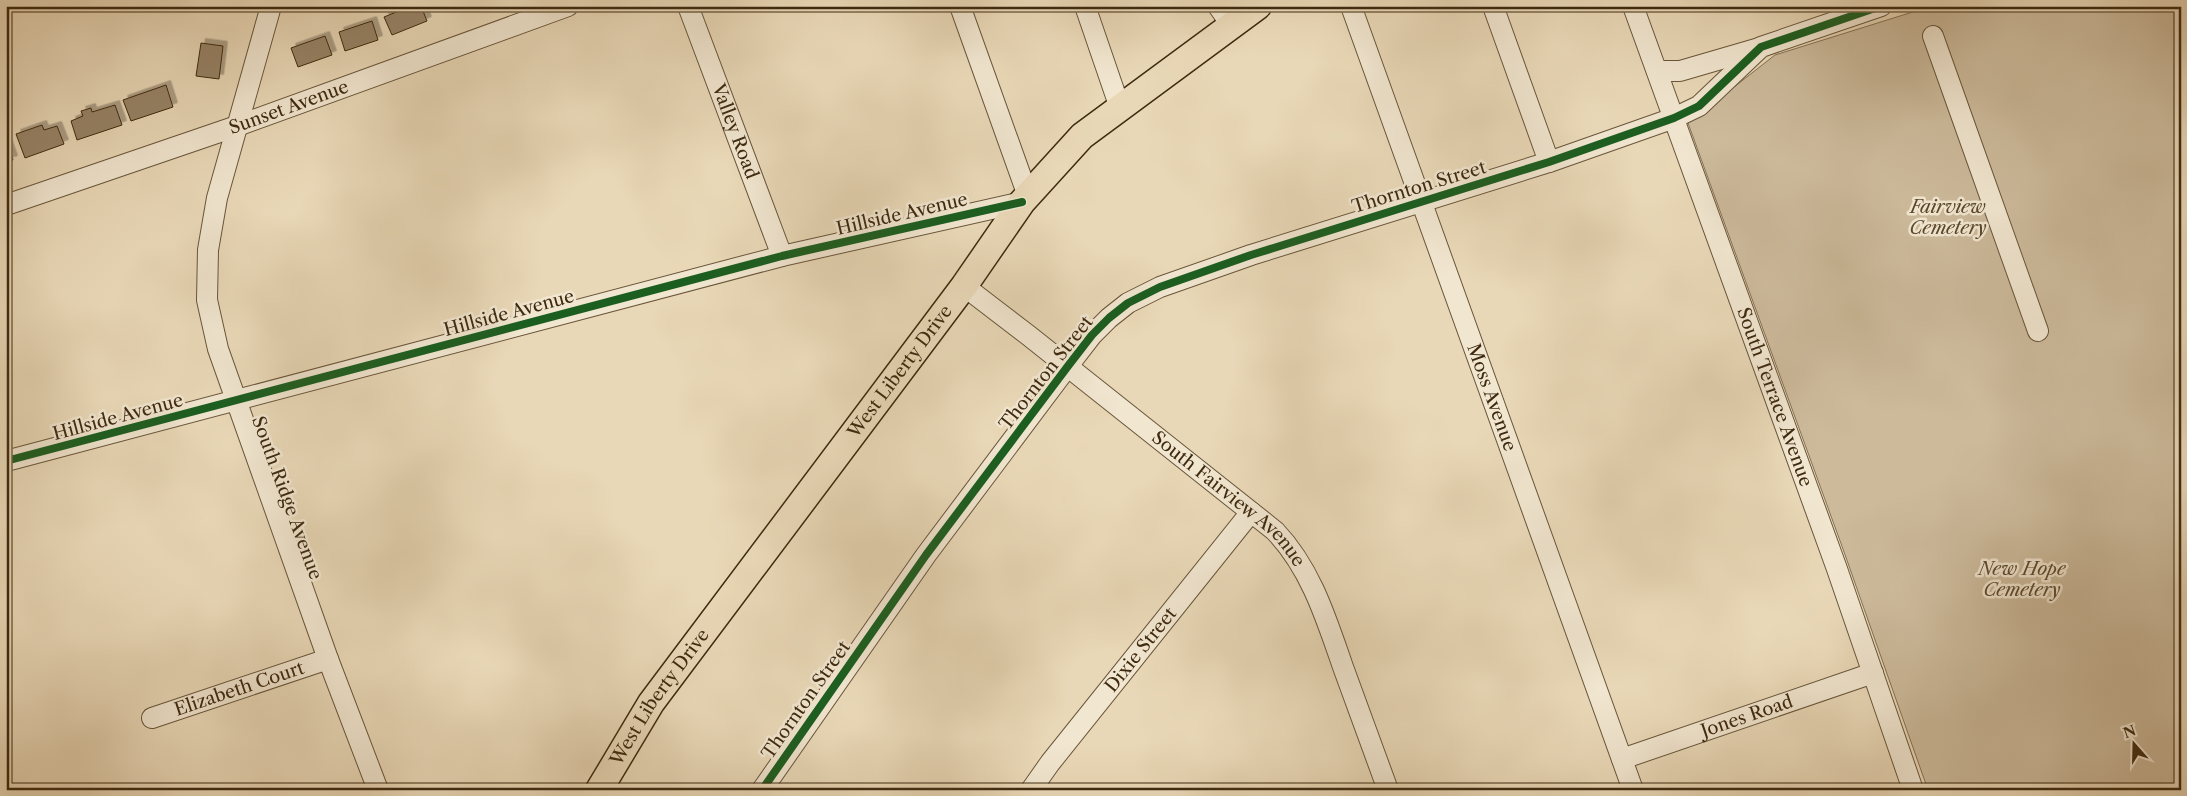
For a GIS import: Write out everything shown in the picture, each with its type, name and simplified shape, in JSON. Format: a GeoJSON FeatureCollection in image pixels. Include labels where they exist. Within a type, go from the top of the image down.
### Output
{"type":"FeatureCollection","features":[{"type":"Feature","properties":{"kind":"main road","name":"West Liberty Drive"},"geometry":{"type":"LineString","coordinates":[[599,790],[651,703],[964,286],[1025,199],[1082,136],[1120,108],[1225,16],[1258,6]]}},
{"type":"Feature","properties":{"kind":"street","name":"South Ridge Avenue"},"geometry":{"type":"LineString","coordinates":[[271,6],[217,198],[208,250],[206,275],[211,325],[236,401],[328,659],[378,790]]}},
{"type":"Feature","properties":{"kind":"street","name":"Sunset Avenue"},"geometry":{"type":"LineString","coordinates":[[6,205],[237,126],[568,6]]}},
{"type":"Feature","properties":{"kind":"street","name":"Valley Road"},"geometry":{"type":"LineString","coordinates":[[688,6],[782,256]]}},
{"type":"Feature","properties":{"kind":"street"},"geometry":{"type":"LineString","coordinates":[[960,6],[1025,199]]}},
{"type":"Feature","properties":{"kind":"street"},"geometry":{"type":"LineString","coordinates":[[1085,6],[1120,108]]}},
{"type":"Feature","properties":{"kind":"street","name":"Moss Avenue"},"geometry":{"type":"LineString","coordinates":[[1351,6],[1633,790]]}},
{"type":"Feature","properties":{"kind":"street"},"geometry":{"type":"LineString","coordinates":[[1493,6],[1549,162]]}},
{"type":"Feature","properties":{"kind":"street","name":"South Terrace Avenue"},"geometry":{"type":"LineString","coordinates":[[1634,6],[1873,673],[1913,790]]}},
{"type":"Feature","properties":{"kind":"street"},"geometry":{"type":"LineString","coordinates":[[1657,71],[1680,71],[1761,47],[1881,6]]}},
{"type":"Feature","properties":{"kind":"street"},"geometry":{"type":"LineString","coordinates":[[1933,36],[2038,331]]}},
{"type":"Feature","properties":{"kind":"street","name":"Thornton Street"},"geometry":{"type":"LineString","coordinates":[[762,790],[926,555],[1068,366],[1092,335],[1128,303],[1160,287],[1251,255],[1549,162],[1674,118],[1699,106],[1761,47]]}},
{"type":"Feature","properties":{"kind":"street","name":"Hillside Avenue"},"geometry":{"type":"LineString","coordinates":[[6,461],[782,256],[1025,199]]}},
{"type":"Feature","properties":{"kind":"street","name":"South Fairview Avenue"},"geometry":{"type":"LineString","coordinates":[[964,286],[1068,366],[1275,531],[1291,548],[1304,568],[1323,611],[1388,790]]}},
{"type":"Feature","properties":{"kind":"street","name":"Dixie Street"},"geometry":{"type":"LineString","coordinates":[[1032,790],[1050,762],[1251,512]]}},
{"type":"Feature","properties":{"kind":"street","name":"Elizabeth Court"},"geometry":{"type":"LineString","coordinates":[[152,718],[328,659]]}},
{"type":"Feature","properties":{"kind":"street","name":"Jones Road"},"geometry":{"type":"LineString","coordinates":[[1622,759],[1873,673]]}},
{"type":"Feature","properties":{"kind":"green space","name":"Fairview Cemetery"},"geometry":{"type":"Polygon","coordinates":[[[1932,6],[2181,6],[2181,790],[1928,790],[1843,549],[1688,123],[1775,55],[1932,6]]]}},
{"type":"Feature","properties":{"kind":"building"},"geometry":{"type":"Polygon","coordinates":[[[411,6],[421,6],[427,21],[392,35],[384,17],[411,6]]]}},
{"type":"Feature","properties":{"kind":"building"},"geometry":{"type":"Polygon","coordinates":[[[372,21],[378,40],[345,51],[339,32],[372,21]]]}},
{"type":"Feature","properties":{"kind":"building"},"geometry":{"type":"Polygon","coordinates":[[[325,36],[332,55],[298,67],[291,48],[325,36]]]}},
{"type":"Feature","properties":{"kind":"building"},"geometry":{"type":"Polygon","coordinates":[[[201,43],[223,46],[219,79],[196,76],[201,43]]]}},
{"type":"Feature","properties":{"kind":"building"},"geometry":{"type":"Polygon","coordinates":[[[166,85],[173,107],[131,121],[123,100],[166,85]]]}},
{"type":"Feature","properties":{"kind":"building"},"geometry":{"type":"Polygon","coordinates":[[[115,105],[122,125],[77,140],[71,121],[83,116],[81,111],[91,108],[92,112],[115,105]]]}},
{"type":"Feature","properties":{"kind":"building"},"geometry":{"type":"Polygon","coordinates":[[[42,125],[44,130],[57,126],[64,144],[25,158],[16,134],[42,125]]]}},
{"type":"Feature","properties":{"kind":"building"},"geometry":{"type":"Polygon","coordinates":[[[6,140],[13,160],[6,162],[6,140]]]}},
{"type":"Feature","properties":{"kind":"cycle path"},"geometry":{"type":"LineString","coordinates":[[762,790],[926,555],[1068,366],[1092,335],[1128,303],[1160,287],[1251,255],[1549,162],[1674,118],[1699,106],[1761,47],[1881,6]]}},
{"type":"Feature","properties":{"kind":"cycle path"},"geometry":{"type":"LineString","coordinates":[[6,461],[782,256],[1022,202]]}},
{"type":"Feature","properties":{"kind":"park label","name":"New Hope Cemetery"},"geometry":{"type":"Point","coordinates":[2022,579]}}]}
